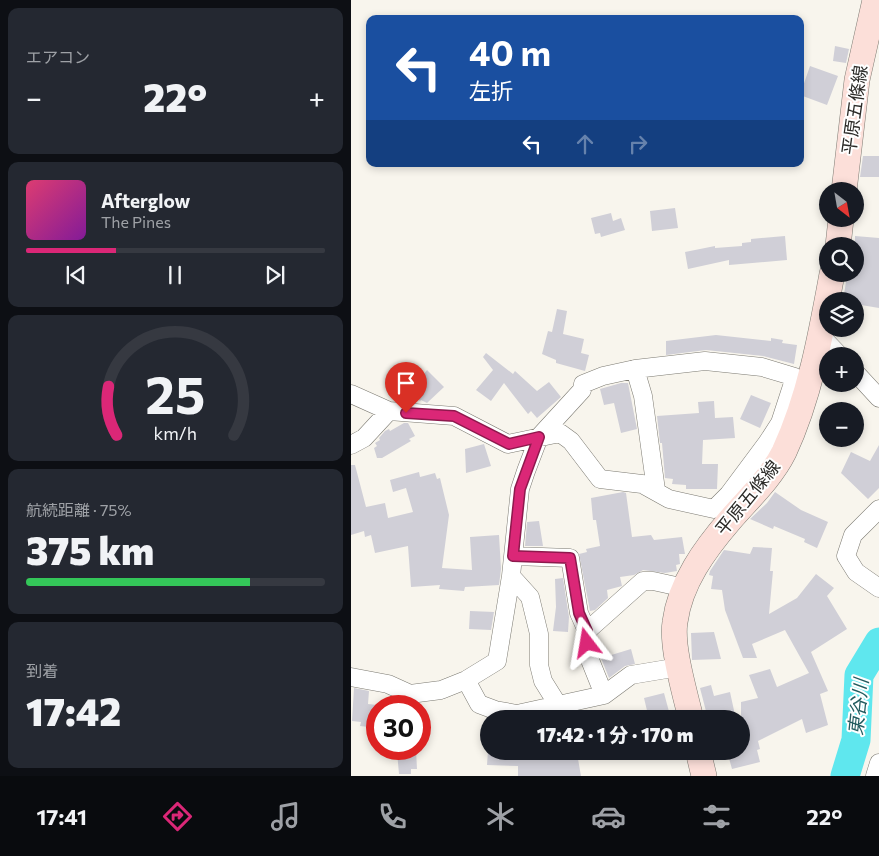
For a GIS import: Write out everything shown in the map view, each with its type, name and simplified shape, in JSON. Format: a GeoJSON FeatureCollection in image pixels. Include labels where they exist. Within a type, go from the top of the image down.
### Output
{"type":"FeatureCollection","features":[{"type":"Feature","properties":{"kind":"main road","name":"平原五條線"},"geometry":{"type":"LineString","coordinates":[[845,182],[857,80],[875,0]]}},
{"type":"Feature","properties":{"kind":"main road","name":"平原五條線"},"geometry":{"type":"LineString","coordinates":[[689,710],[679,668],[675,622],[685,588],[697,561],[765,481],[775,448],[805,399],[821,337]]}},
{"type":"Feature","properties":{"kind":"main road"},"geometry":{"type":"LineString","coordinates":[[700,760],[704,776]]}},
{"type":"Feature","properties":{"kind":"street"},"geometry":{"type":"LineString","coordinates":[[822,337],[831,347]]}},
{"type":"Feature","properties":{"kind":"street"},"geometry":{"type":"LineString","coordinates":[[351,394],[389,411],[454,416],[509,444],[539,437],[560,433],[571,440],[599,479],[642,484],[656,490],[669,499],[714,509],[775,448],[780,423],[795,377],[762,367],[705,361],[635,369],[603,376],[583,384],[582,390],[539,437],[520,489],[511,576],[497,661],[466,680],[441,690],[410,694],[388,684],[351,677]]}},
{"type":"Feature","properties":{"kind":"street"},"geometry":{"type":"LineString","coordinates":[[635,369],[643,396],[656,490]]}},
{"type":"Feature","properties":{"kind":"street"},"geometry":{"type":"LineString","coordinates":[[864,382],[879,398]]}},
{"type":"Feature","properties":{"kind":"street"},"geometry":{"type":"LineString","coordinates":[[351,445],[364,438],[389,411]]}},
{"type":"Feature","properties":{"kind":"street"},"geometry":{"type":"LineString","coordinates":[[879,509],[853,535],[846,556],[855,572],[879,588]]}},
{"type":"Feature","properties":{"kind":"street"},"geometry":{"type":"LineString","coordinates":[[513,556],[570,558],[579,613],[587,631],[588,655],[604,695]]}},
{"type":"Feature","properties":{"kind":"street"},"geometry":{"type":"LineString","coordinates":[[511,576],[530,596],[539,634],[539,665],[543,681],[558,705]]}},
{"type":"Feature","properties":{"kind":"street"},"geometry":{"type":"LineString","coordinates":[[587,631],[643,581],[653,581],[685,588]]}},
{"type":"Feature","properties":{"kind":"street"},"geometry":{"type":"LineString","coordinates":[[466,680],[479,704],[495,710],[517,714],[537,712],[558,705],[604,695],[631,675],[679,668]]}},
{"type":"Feature","properties":{"kind":"street"},"geometry":{"type":"LineString","coordinates":[[875,776],[879,763]]}},
{"type":"Feature","properties":{"kind":"building"},"geometry":{"type":"Polygon","coordinates":[[[835,46],[849,49],[846,63],[833,61],[835,46]]]}},
{"type":"Feature","properties":{"kind":"building"},"geometry":{"type":"Polygon","coordinates":[[[810,66],[838,76],[827,105],[804,96],[804,83],[810,66]]]}},
{"type":"Feature","properties":{"kind":"building"},"geometry":{"type":"Polygon","coordinates":[[[863,156],[879,156],[879,177],[860,177],[863,156]]]}},
{"type":"Feature","properties":{"kind":"building"},"geometry":{"type":"Polygon","coordinates":[[[675,208],[678,228],[652,231],[650,211],[675,208]]]}},
{"type":"Feature","properties":{"kind":"building"},"geometry":{"type":"Polygon","coordinates":[[[611,213],[613,221],[621,218],[625,230],[601,237],[600,233],[595,234],[591,218],[611,213]]]}},
{"type":"Feature","properties":{"kind":"building"},"geometry":{"type":"Polygon","coordinates":[[[785,236],[787,260],[729,265],[729,260],[688,269],[685,252],[715,246],[715,248],[742,246],[742,243],[751,242],[751,239],[785,236]]]}},
{"type":"Feature","properties":{"kind":"building"},"geometry":{"type":"Polygon","coordinates":[[[855,236],[879,238],[879,308],[864,306],[864,292],[844,292],[846,282],[864,282],[864,237],[855,236]]]}},
{"type":"Feature","properties":{"kind":"building"},"geometry":{"type":"Polygon","coordinates":[[[557,309],[567,311],[563,334],[584,339],[581,353],[589,355],[585,371],[556,363],[556,360],[542,354],[548,331],[552,332],[557,309]]]}},
{"type":"Feature","properties":{"kind":"building"},"geometry":{"type":"Polygon","coordinates":[[[716,335],[771,341],[771,338],[783,340],[782,343],[797,345],[794,364],[763,356],[706,350],[666,355],[666,341],[716,335]]]}},
{"type":"Feature","properties":{"kind":"building"},"geometry":{"type":"Polygon","coordinates":[[[486,353],[513,374],[515,371],[537,391],[549,382],[561,397],[537,418],[531,411],[528,414],[504,383],[491,401],[476,390],[493,370],[483,357],[486,353]]]}},
{"type":"Feature","properties":{"kind":"building"},"geometry":{"type":"Polygon","coordinates":[[[420,370],[424,374],[427,370],[444,387],[427,403],[420,401],[406,387],[420,370]]]}},
{"type":"Feature","properties":{"kind":"building"},"geometry":{"type":"Polygon","coordinates":[[[628,383],[637,429],[621,433],[614,403],[604,405],[600,389],[628,383]]]}},
{"type":"Feature","properties":{"kind":"building"},"geometry":{"type":"Polygon","coordinates":[[[751,395],[771,403],[760,428],[740,419],[751,395]]]}},
{"type":"Feature","properties":{"kind":"building"},"geometry":{"type":"Polygon","coordinates":[[[714,401],[715,418],[733,417],[735,438],[703,440],[702,464],[718,464],[717,489],[686,489],[686,485],[672,484],[673,479],[665,478],[662,443],[660,443],[657,416],[699,413],[698,402],[714,401]]]}},
{"type":"Feature","properties":{"kind":"building"},"geometry":{"type":"Polygon","coordinates":[[[404,423],[408,423],[415,436],[409,439],[411,441],[382,458],[377,458],[374,448],[377,446],[375,443],[380,440],[379,438],[385,431],[389,429],[390,431],[404,423]]]}},
{"type":"Feature","properties":{"kind":"building"},"geometry":{"type":"Polygon","coordinates":[[[484,444],[491,466],[466,473],[465,449],[484,444]]]}},
{"type":"Feature","properties":{"kind":"building"},"geometry":{"type":"Polygon","coordinates":[[[879,445],[879,488],[868,499],[841,473],[851,452],[870,461],[879,445]]]}},
{"type":"Feature","properties":{"kind":"building"},"geometry":{"type":"Polygon","coordinates":[[[351,465],[355,465],[366,507],[385,503],[388,518],[413,512],[406,488],[393,492],[390,480],[419,472],[420,477],[435,473],[437,479],[440,478],[449,515],[442,568],[472,570],[470,537],[499,535],[501,569],[499,585],[465,587],[464,591],[439,589],[440,585],[411,587],[408,546],[375,553],[371,535],[365,537],[364,531],[351,535],[351,465]]]}},
{"type":"Feature","properties":{"kind":"building"},"geometry":{"type":"Polygon","coordinates":[[[775,492],[801,510],[828,522],[817,548],[804,542],[805,539],[774,526],[773,529],[750,519],[767,503],[775,492]]]}},
{"type":"Feature","properties":{"kind":"building"},"geometry":{"type":"Polygon","coordinates":[[[626,493],[632,537],[651,535],[654,540],[682,537],[685,554],[679,554],[680,564],[676,565],[677,571],[665,573],[643,570],[634,575],[620,577],[622,586],[607,590],[608,598],[595,610],[590,611],[579,554],[587,552],[586,549],[600,546],[596,520],[593,520],[591,498],[626,493]]]}},
{"type":"Feature","properties":{"kind":"building"},"geometry":{"type":"Polygon","coordinates":[[[539,521],[543,546],[525,546],[527,522],[539,521]]]}},
{"type":"Feature","properties":{"kind":"building"},"geometry":{"type":"Polygon","coordinates":[[[753,547],[772,548],[770,571],[773,571],[769,614],[797,598],[816,574],[834,588],[827,596],[847,629],[811,652],[828,691],[820,694],[828,725],[806,733],[802,719],[758,741],[760,749],[757,750],[760,762],[732,769],[730,760],[750,760],[750,710],[741,710],[741,702],[758,698],[749,675],[770,669],[777,687],[809,673],[785,630],[752,644],[757,658],[743,658],[725,610],[722,590],[711,589],[713,576],[709,575],[724,550],[750,554],[753,547]]]}},
{"type":"Feature","properties":{"kind":"building"},"geometry":{"type":"Polygon","coordinates":[[[563,578],[569,617],[568,632],[553,631],[556,607],[555,579],[563,578]]]}},
{"type":"Feature","properties":{"kind":"building"},"geometry":{"type":"Polygon","coordinates":[[[470,611],[494,612],[491,630],[469,629],[470,611]]]}},
{"type":"Feature","properties":{"kind":"building"},"geometry":{"type":"Polygon","coordinates":[[[714,632],[721,659],[692,660],[691,633],[714,632]]]}},
{"type":"Feature","properties":{"kind":"building"},"geometry":{"type":"Polygon","coordinates":[[[631,649],[635,664],[625,666],[609,678],[599,653],[606,651],[608,656],[631,649]]]}},
{"type":"Feature","properties":{"kind":"building"},"geometry":{"type":"Polygon","coordinates":[[[711,685],[714,696],[730,692],[734,710],[706,710],[700,688],[711,685]]]}},
{"type":"Feature","properties":{"kind":"building"},"geometry":{"type":"Polygon","coordinates":[[[354,688],[369,691],[369,695],[366,695],[366,727],[360,726],[361,722],[352,721],[354,688]]]}},
{"type":"Feature","properties":{"kind":"building"},"geometry":{"type":"Polygon","coordinates":[[[664,693],[669,710],[647,710],[644,698],[664,693]]]}},
{"type":"Feature","properties":{"kind":"building"},"geometry":{"type":"Polygon","coordinates":[[[398,760],[417,760],[417,769],[411,769],[411,774],[399,774],[398,760]]]}},
{"type":"Feature","properties":{"kind":"building"},"geometry":{"type":"Polygon","coordinates":[[[487,760],[578,760],[581,776],[518,776],[518,766],[487,765],[487,760]]]}},
{"type":"Feature","properties":{"kind":"waterway","name":"東谷川"},"geometry":{"type":"LineString","coordinates":[[845,776],[856,740],[859,675],[879,642]]}},
{"type":"Feature","properties":{"kind":"route"},"geometry":{"type":"LineString","coordinates":[[406,413],[454,416],[509,444],[539,437],[520,489],[513,556],[570,558],[579,613],[587,631],[587,643]]}}]}
